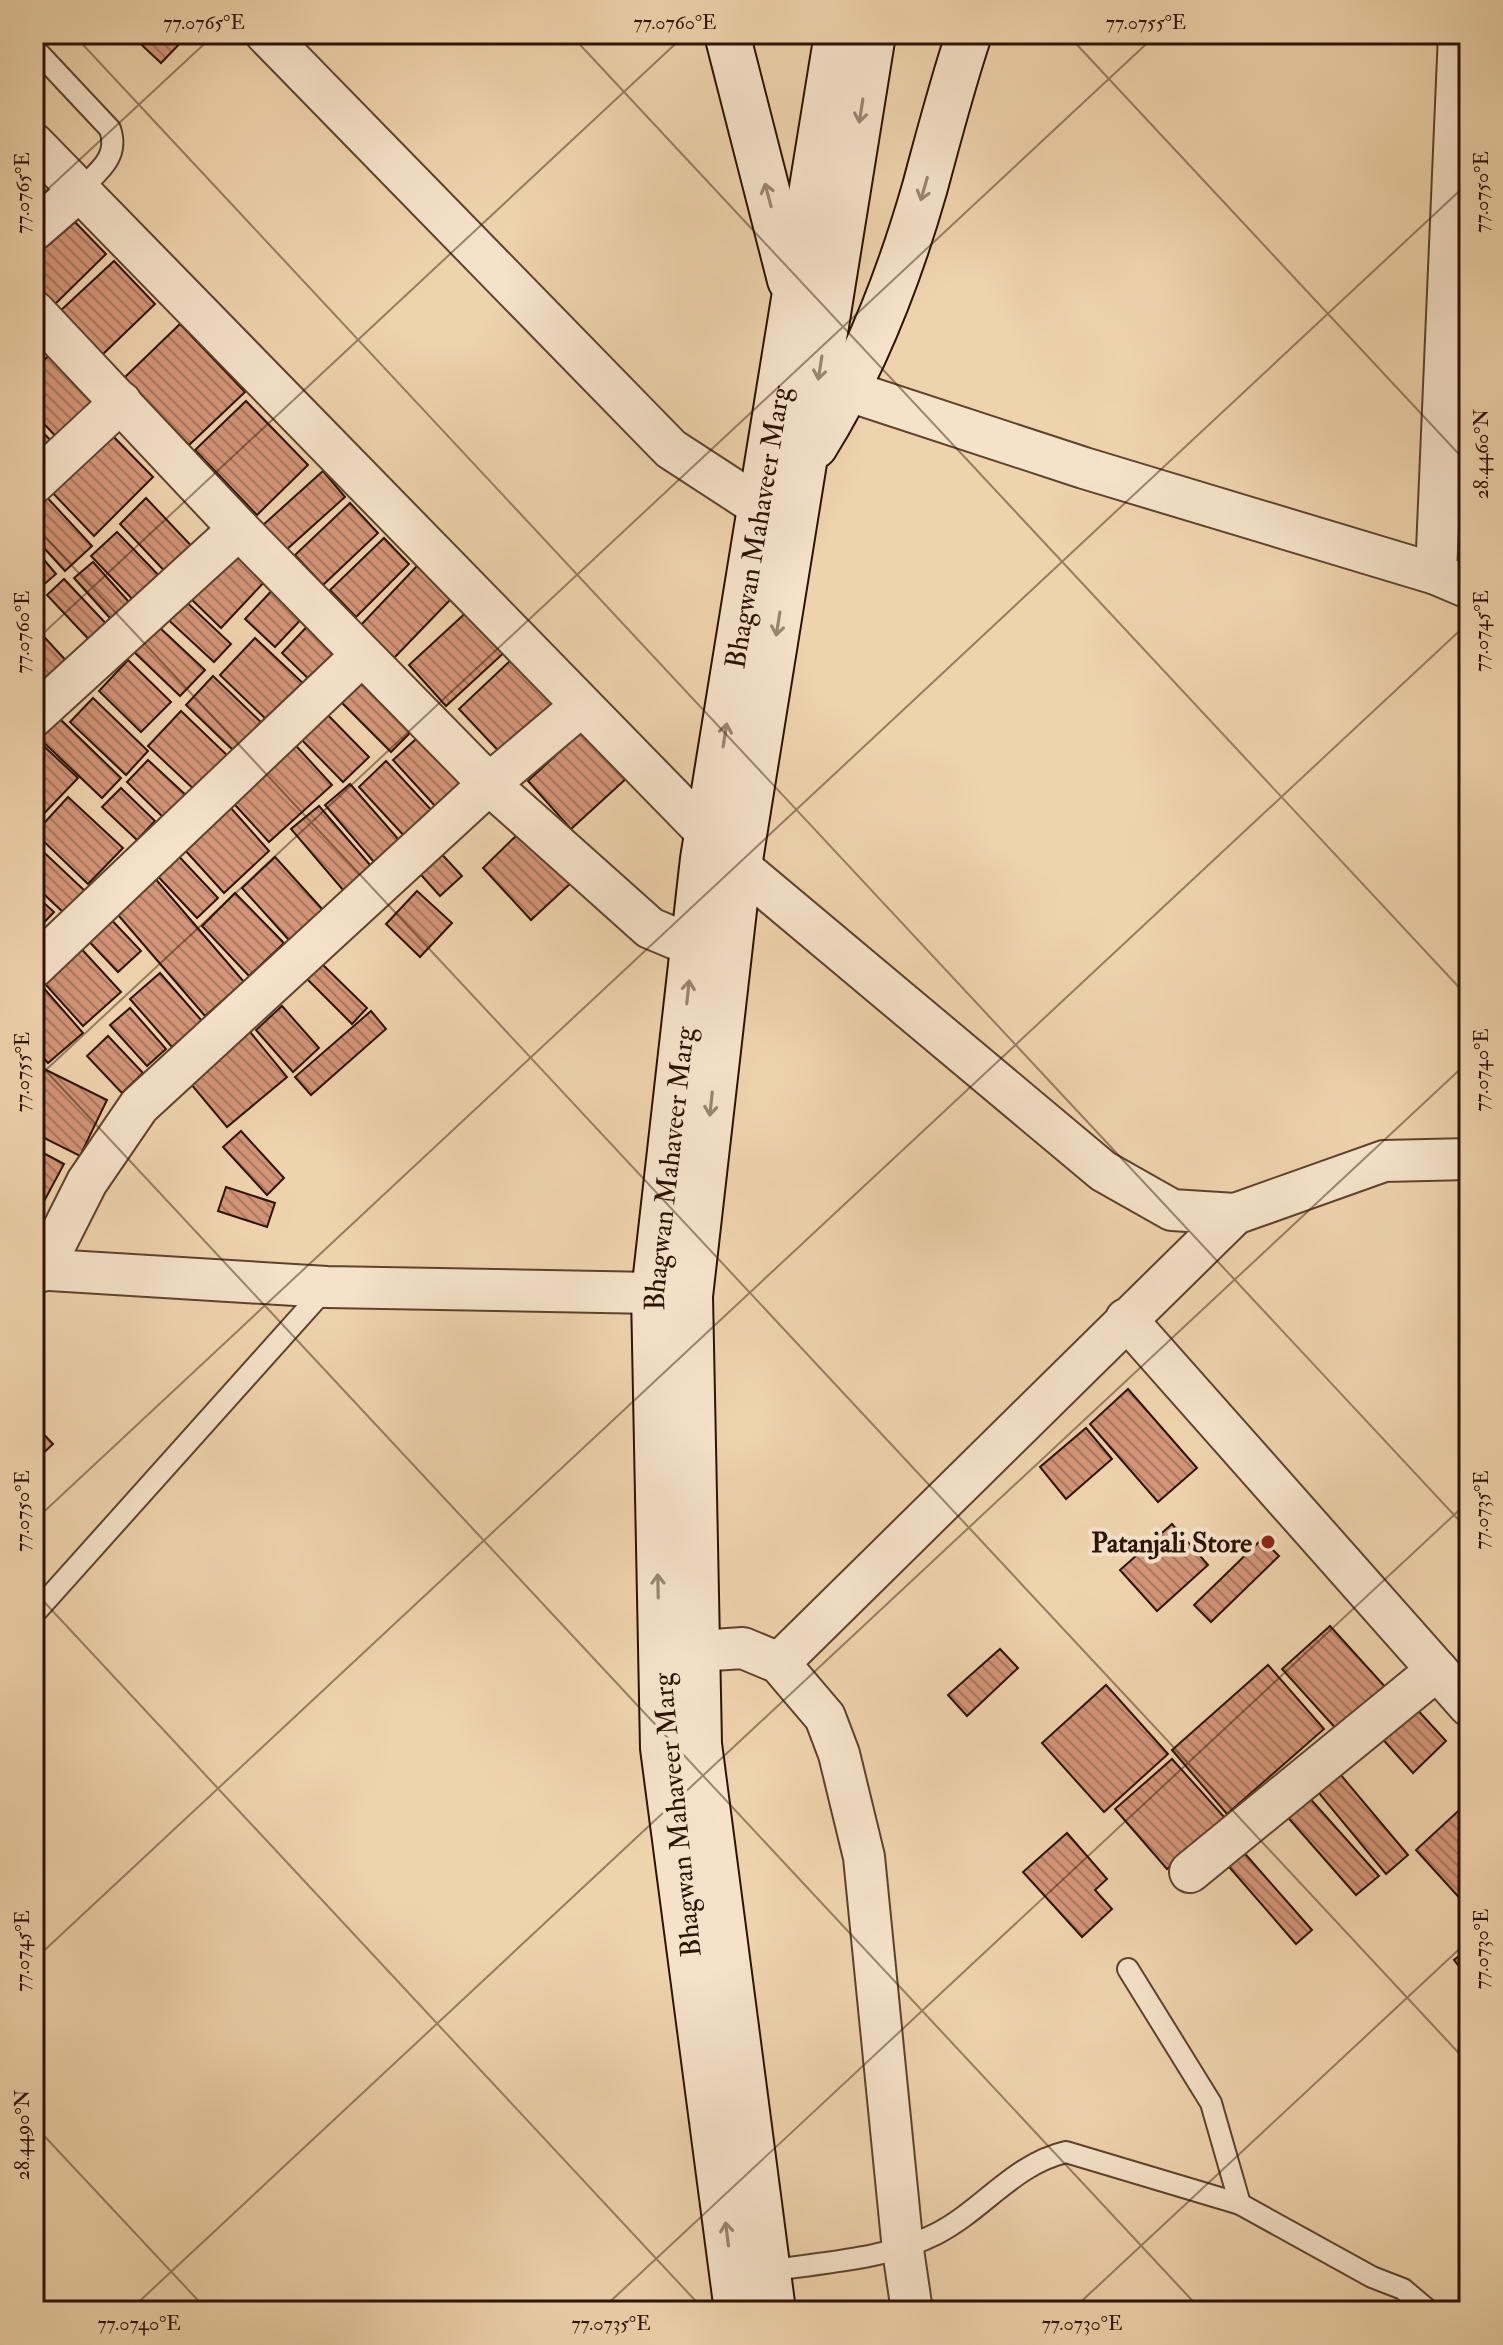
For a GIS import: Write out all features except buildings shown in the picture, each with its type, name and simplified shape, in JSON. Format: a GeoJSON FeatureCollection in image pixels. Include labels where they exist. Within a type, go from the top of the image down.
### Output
{"type":"FeatureCollection","features":[{"type":"Feature","properties":{"kind":"street"},"geometry":{"type":"LineString","coordinates":[[266,34],[671,449],[760,507]]}},
{"type":"Feature","properties":{"kind":"street"},"geometry":{"type":"LineString","coordinates":[[727,34],[795,298]]}},
{"type":"Feature","properties":{"kind":"street","name":"Bhagwan Mahaveer Marg"},"geometry":{"type":"LineString","coordinates":[[737,2311],[663,1748],[677,1653],[690,1296],[724,850],[760,507],[837,34]]}},
{"type":"Feature","properties":{"kind":"street","name":"Bhagwan Mahaveer Marg"},"geometry":{"type":"LineString","coordinates":[[724,850],[804,465],[873,34]]}},
{"type":"Feature","properties":{"kind":"street"},"geometry":{"type":"LineString","coordinates":[[804,465],[849,391],[892,288],[925,187],[946,99],[969,34]]}},
{"type":"Feature","properties":{"kind":"street"},"geometry":{"type":"LineString","coordinates":[[849,391],[1453,581],[1459,34]]}},
{"type":"Feature","properties":{"kind":"street"},"geometry":{"type":"LineString","coordinates":[[34,144],[580,707],[724,850],[1103,1171],[1172,1210],[1235,1214],[1384,1161],[1469,1159]]}},
{"type":"Feature","properties":{"kind":"street"},"geometry":{"type":"LineString","coordinates":[[34,230],[79,191]]}},
{"type":"Feature","properties":{"kind":"street"},"geometry":{"type":"LineString","coordinates":[[34,311],[239,529],[489,784],[650,928],[693,946]]}},
{"type":"Feature","properties":{"kind":"street"},"geometry":{"type":"LineString","coordinates":[[34,483],[121,402]]}},
{"type":"Feature","properties":{"kind":"street"},"geometry":{"type":"LineString","coordinates":[[34,716],[239,529]]}},
{"type":"Feature","properties":{"kind":"street"},"geometry":{"type":"LineString","coordinates":[[34,967],[362,655]]}},
{"type":"Feature","properties":{"kind":"street"},"geometry":{"type":"LineString","coordinates":[[580,707],[489,784],[139,1106],[87,1182],[38,1270],[327,1287],[654,1293]]}},
{"type":"Feature","properties":{"kind":"street","name":"Bhagwan Mahaveer Marg"},"geometry":{"type":"LineString","coordinates":[[724,850],[703,859],[654,1293],[677,1653],[699,1744],[770,2291]]}},
{"type":"Feature","properties":{"kind":"street"},"geometry":{"type":"LineString","coordinates":[[779,1663],[1235,1214]]}},
{"type":"Feature","properties":{"kind":"street"},"geometry":{"type":"LineString","coordinates":[[1126,1319],[1469,1706]]}},
{"type":"Feature","properties":{"kind":"street"},"geometry":{"type":"LineString","coordinates":[[677,1653],[743,1648],[779,1663],[825,1717],[839,1754],[858,1827],[878,1979],[903,2250],[912,2311]]}},
{"type":"Feature","properties":{"kind":"street"},"geometry":{"type":"LineString","coordinates":[[1190,1872],[1437,1670]]}},
{"type":"Feature","properties":{"kind":"lane"},"geometry":{"type":"LineString","coordinates":[[34,48],[110,129],[115,141],[112,156],[79,191]]}},
{"type":"Feature","properties":{"kind":"lane"},"geometry":{"type":"LineString","coordinates":[[34,1614],[327,1287]]}},
{"type":"Feature","properties":{"kind":"lane"},"geometry":{"type":"LineString","coordinates":[[1128,1969],[1211,2103],[1240,2204]]}},
{"type":"Feature","properties":{"kind":"lane"},"geometry":{"type":"LineString","coordinates":[[770,2291],[903,2250],[940,2232],[1041,2158],[1066,2152],[1240,2204],[1372,2277],[1403,2289],[1429,2311]]}},
{"type":"Feature","properties":{"kind":"place","name":"Patanjali Store"},"geometry":{"type":"Point","coordinates":[1268,1542]}}]}
